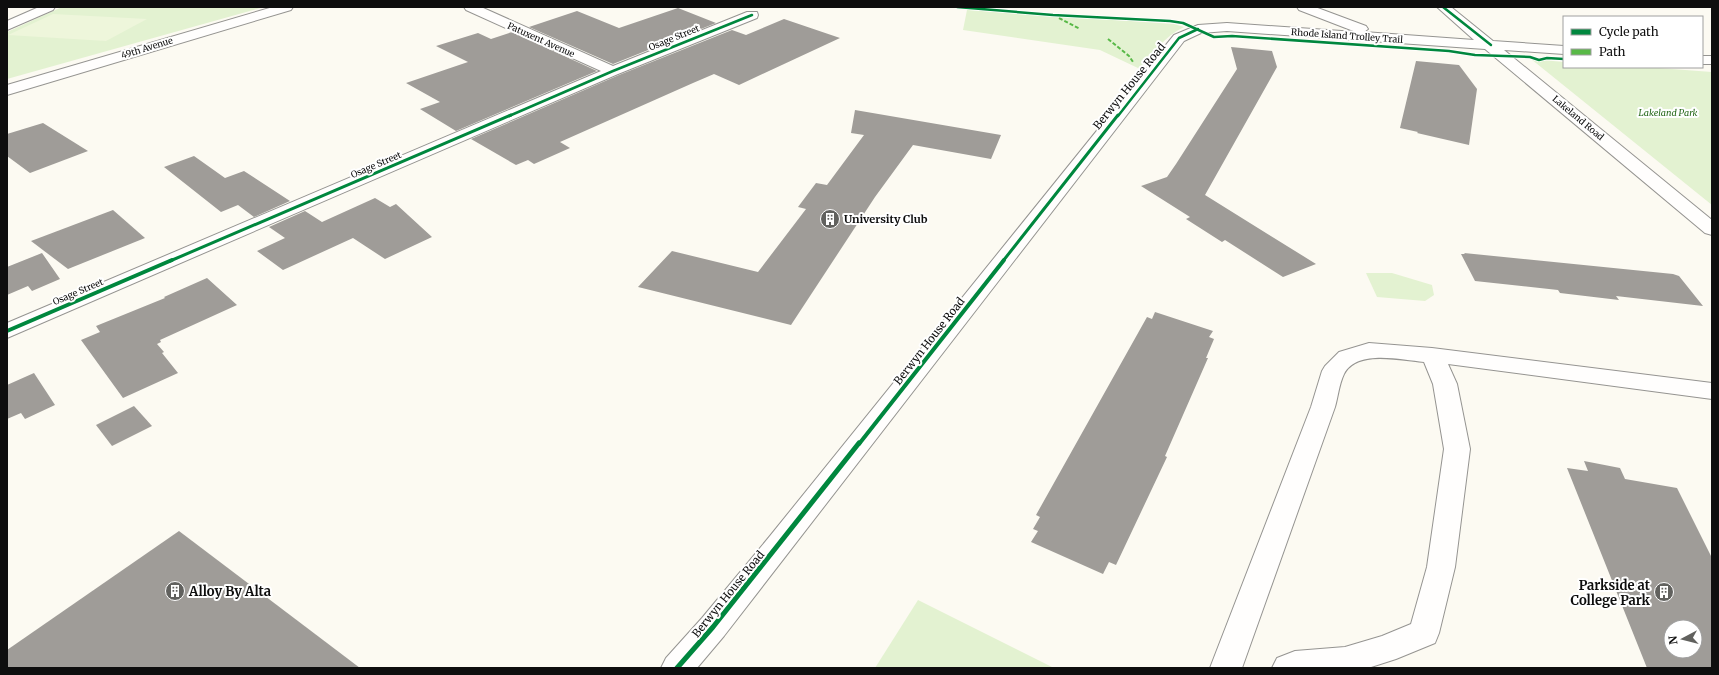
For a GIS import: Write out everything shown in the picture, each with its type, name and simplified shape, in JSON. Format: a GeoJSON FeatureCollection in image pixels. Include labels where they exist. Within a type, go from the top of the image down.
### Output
{"type":"FeatureCollection","features":[{"type":"Feature","properties":{"kind":"street"},"geometry":{"type":"LineString","coordinates":[[7,26],[49,7]]}},
{"type":"Feature","properties":{"kind":"street","name":"49th Avenue"},"geometry":{"type":"LineString","coordinates":[[7,90],[287,7]]}},
{"type":"Feature","properties":{"kind":"street","name":"Patuxent Avenue"},"geometry":{"type":"LineString","coordinates":[[470,7],[613,71]]}},
{"type":"Feature","properties":{"kind":"street"},"geometry":{"type":"LineString","coordinates":[[1303,7],[1381,37]]}},
{"type":"Feature","properties":{"kind":"street","name":"Lakeland Road"},"geometry":{"type":"LineString","coordinates":[[1444,7],[1712,228]]}},
{"type":"Feature","properties":{"kind":"street","name":"Osage Street"},"geometry":{"type":"LineString","coordinates":[[7,331],[613,71],[752,15]]}},
{"type":"Feature","properties":{"kind":"street","name":"Berwyn House Road"},"geometry":{"type":"LineString","coordinates":[[677,668],[713,628],[785,538],[1179,38],[1198,29],[1227,27],[1563,50]]}},
{"type":"Feature","properties":{"kind":"street"},"geometry":{"type":"LineString","coordinates":[[1226,668],[1320,414],[1333,371],[1347,357],[1369,350],[1432,355],[1712,391]]}},
{"type":"Feature","properties":{"kind":"street"},"geometry":{"type":"LineString","coordinates":[[1288,668],[1295,665],[1345,661],[1385,649],[1424,633],[1441,567],[1457,449],[1445,384],[1432,355]]}},
{"type":"Feature","properties":{"kind":"green space"},"geometry":{"type":"Polygon","coordinates":[[[62,7],[264,7],[7,79],[7,32],[62,7]]]}},
{"type":"Feature","properties":{"kind":"green space"},"geometry":{"type":"Polygon","coordinates":[[[967,10],[1174,24],[1184,27],[1165,40],[1140,69],[1100,50],[963,30],[967,10]]]}},
{"type":"Feature","properties":{"kind":"green space"},"geometry":{"type":"Polygon","coordinates":[[[53,14],[147,19],[106,41],[8,35],[53,14]]]}},
{"type":"Feature","properties":{"kind":"green space","name":"Lakeland Park"},"geometry":{"type":"Polygon","coordinates":[[[1531,59],[1563,62],[1563,68],[1658,68],[1712,72],[1712,205],[1531,59]]]}},
{"type":"Feature","properties":{"kind":"green space"},"geometry":{"type":"Polygon","coordinates":[[[1366,273],[1392,273],[1432,285],[1434,295],[1425,301],[1377,297],[1366,273]]]}},
{"type":"Feature","properties":{"kind":"green space"},"geometry":{"type":"Polygon","coordinates":[[[918,600],[1054,668],[875,668],[918,600]]]}},
{"type":"Feature","properties":{"kind":"building"},"geometry":{"type":"Polygon","coordinates":[[[678,8],[716,23],[613,64],[529,27],[577,11],[619,28],[678,8]]]}},
{"type":"Feature","properties":{"kind":"building"},"geometry":{"type":"Polygon","coordinates":[[[784,19],[840,38],[739,85],[714,74],[560,142],[570,148],[534,164],[528,160],[516,165],[471,139],[619,75],[732,30],[746,35],[784,19]]]}},
{"type":"Feature","properties":{"kind":"building"},"geometry":{"type":"Polygon","coordinates":[[[512,32],[597,71],[456,131],[420,109],[440,102],[406,83],[468,62],[436,46],[478,33],[491,39],[512,32]]]}},
{"type":"Feature","properties":{"kind":"building"},"geometry":{"type":"Polygon","coordinates":[[[1231,47],[1272,51],[1277,67],[1205,195],[1316,264],[1283,277],[1225,240],[1222,242],[1186,219],[1190,217],[1141,186],[1167,177],[1176,164],[1237,69],[1231,47]]]}},
{"type":"Feature","properties":{"kind":"building"},"geometry":{"type":"Polygon","coordinates":[[[1416,61],[1459,65],[1477,89],[1469,145],[1400,128],[1416,61]]]}},
{"type":"Feature","properties":{"kind":"building","name":"University Club"},"geometry":{"type":"Polygon","coordinates":[[[855,110],[1001,135],[991,159],[913,145],[875,197],[791,325],[638,287],[672,251],[758,272],[806,209],[798,207],[816,183],[827,185],[864,135],[851,133],[855,110]]]}},
{"type":"Feature","properties":{"kind":"building"},"geometry":{"type":"Polygon","coordinates":[[[43,123],[88,151],[30,173],[7,156],[7,134],[43,123]]]}},
{"type":"Feature","properties":{"kind":"building"},"geometry":{"type":"Polygon","coordinates":[[[194,156],[225,178],[244,171],[290,201],[254,217],[238,205],[221,212],[164,167],[194,156]]]}},
{"type":"Feature","properties":{"kind":"building"},"geometry":{"type":"Polygon","coordinates":[[[375,198],[390,207],[396,204],[432,237],[385,259],[353,238],[283,270],[257,251],[285,238],[269,227],[305,211],[322,222],[375,198]]]}},
{"type":"Feature","properties":{"kind":"building"},"geometry":{"type":"Polygon","coordinates":[[[113,210],[145,238],[68,269],[31,241],[113,210]]]}},
{"type":"Feature","properties":{"kind":"building"},"geometry":{"type":"Polygon","coordinates":[[[42,253],[60,279],[32,291],[28,286],[7,295],[7,267],[42,253]]]}},
{"type":"Feature","properties":{"kind":"building"},"geometry":{"type":"Polygon","coordinates":[[[1464,253],[1673,274],[1679,276],[1703,306],[1616,296],[1619,300],[1560,293],[1558,290],[1475,281],[1461,254],[1465,254],[1464,253]]]}},
{"type":"Feature","properties":{"kind":"building"},"geometry":{"type":"Polygon","coordinates":[[[207,278],[237,305],[160,340],[161,342],[157,344],[164,352],[162,353],[178,373],[123,398],[81,340],[100,332],[96,326],[165,298],[164,297],[207,278]]]}},
{"type":"Feature","properties":{"kind":"building"},"geometry":{"type":"Polygon","coordinates":[[[1155,312],[1213,331],[1209,337],[1214,339],[1206,358],[1208,358],[1165,456],[1167,457],[1116,565],[1109,562],[1103,574],[1031,542],[1038,531],[1033,529],[1040,517],[1036,515],[1147,317],[1152,319],[1155,312]]]}},
{"type":"Feature","properties":{"kind":"building"},"geometry":{"type":"Polygon","coordinates":[[[34,373],[55,405],[25,419],[21,413],[7,419],[7,385],[34,373]]]}},
{"type":"Feature","properties":{"kind":"building"},"geometry":{"type":"Polygon","coordinates":[[[134,406],[152,426],[112,446],[96,425],[134,406]]]}},
{"type":"Feature","properties":{"kind":"building","name":"Parkside at College Park"},"geometry":{"type":"Polygon","coordinates":[[[1584,461],[1620,468],[1625,479],[1677,488],[1712,558],[1712,668],[1647,668],[1567,468],[1588,471],[1584,461]]]}},
{"type":"Feature","properties":{"kind":"building","name":"Alloy By Alta"},"geometry":{"type":"Polygon","coordinates":[[[179,531],[360,668],[7,668],[7,650],[179,531]]]}},
{"type":"Feature","properties":{"kind":"marked path"},"geometry":{"type":"LineString","coordinates":[[1059,18],[1080,29]]}},
{"type":"Feature","properties":{"kind":"marked path"},"geometry":{"type":"LineString","coordinates":[[1108,39],[1129,56],[1133,62]]}},
{"type":"Feature","properties":{"kind":"cycle path","name":"Rhode Island Trolley Trail"},"geometry":{"type":"LineString","coordinates":[[957,7],[1053,15],[1170,21],[1183,23],[1214,37],[1232,36],[1449,51],[1475,55],[1530,57],[1539,60],[1547,58],[1563,59]]}},
{"type":"Feature","properties":{"kind":"cycle path"},"geometry":{"type":"LineString","coordinates":[[1443,7],[1491,45]]}},
{"type":"Feature","properties":{"kind":"cycle path"},"geometry":{"type":"LineString","coordinates":[[7,331],[613,71],[752,15]]}},
{"type":"Feature","properties":{"kind":"cycle path"},"geometry":{"type":"LineString","coordinates":[[677,668],[713,627],[780,544],[1179,38],[1198,29]]}},
{"type":"Feature","properties":{"kind":"place","name":"University Club"},"geometry":{"type":"Point","coordinates":[830,219]}},
{"type":"Feature","properties":{"kind":"place","name":"Alloy By Alta"},"geometry":{"type":"Point","coordinates":[175,591]}},
{"type":"Feature","properties":{"kind":"place","name":"Parkside at College Park"},"geometry":{"type":"Point","coordinates":[1664,592]}}]}
